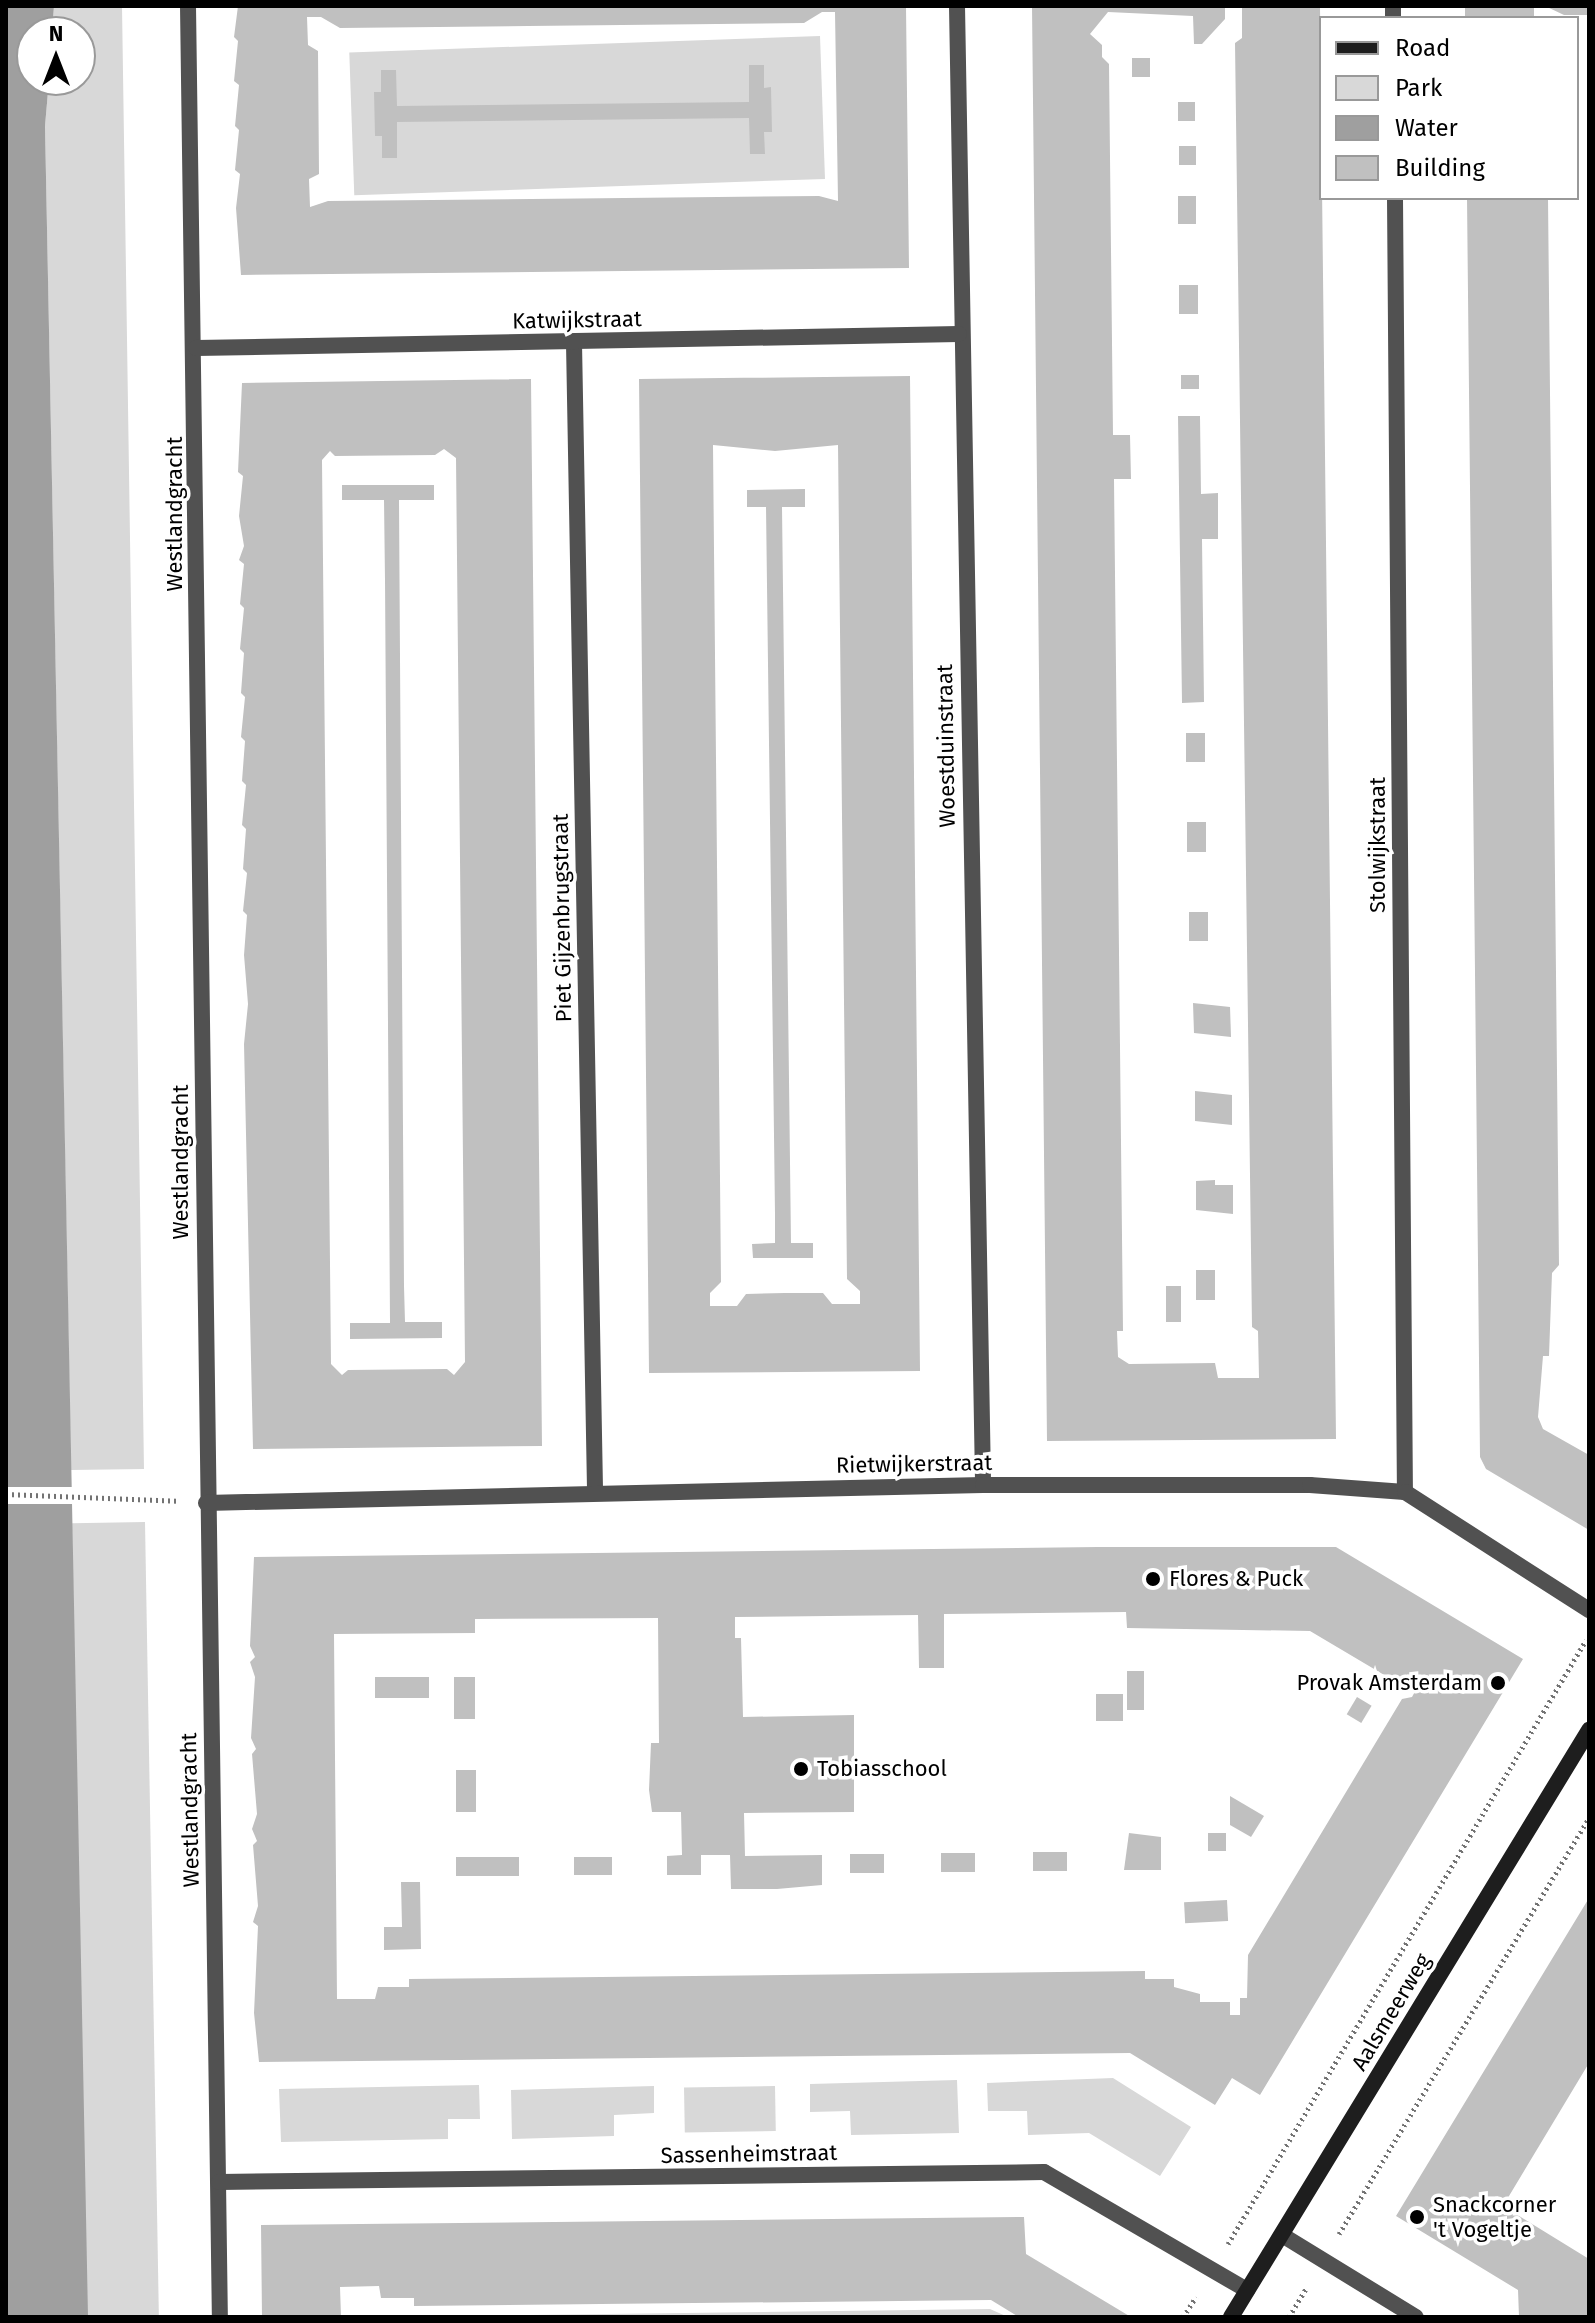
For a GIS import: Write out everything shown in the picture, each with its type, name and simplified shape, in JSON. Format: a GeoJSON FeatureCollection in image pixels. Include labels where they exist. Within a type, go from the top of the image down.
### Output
{"type":"FeatureCollection","features":[{"type":"Feature","properties":{"kind":"main road","name":"Aalsmeerweg"},"geometry":{"type":"LineString","coordinates":[[1231,2317],[1589,1730]]}},
{"type":"Feature","properties":{"kind":"street","name":"Westlandgracht"},"geometry":{"type":"LineString","coordinates":[[188,6],[196,348],[206,1503],[220,2317]]}},
{"type":"Feature","properties":{"kind":"street","name":"Woestduinstraat"},"geometry":{"type":"LineString","coordinates":[[957,6],[959,334],[983,1485]]}},
{"type":"Feature","properties":{"kind":"street","name":"Stolwijkstraat"},"geometry":{"type":"LineString","coordinates":[[1395,200],[1405,1492]]}},
{"type":"Feature","properties":{"kind":"street","name":"Katwijkstraat"},"geometry":{"type":"LineString","coordinates":[[196,348],[959,334]]}},
{"type":"Feature","properties":{"kind":"street","name":"Piet Gijzenbrugstraat"},"geometry":{"type":"LineString","coordinates":[[574,343],[595,1493]]}},
{"type":"Feature","properties":{"kind":"street","name":"Rietwijkerstraat"},"geometry":{"type":"LineString","coordinates":[[206,1503],[983,1485],[1310,1485],[1405,1492],[1589,1610]]}},
{"type":"Feature","properties":{"kind":"street","name":"Sassenheimstraat"},"geometry":{"type":"LineString","coordinates":[[219,2182],[1044,2172],[1247,2290]]}},
{"type":"Feature","properties":{"kind":"street"},"geometry":{"type":"LineString","coordinates":[[1282,2235],[1416,2317]]}},
{"type":"Feature","properties":{"kind":"path"},"geometry":{"type":"LineString","coordinates":[[6,1494],[98,1494],[206,1503]]}},
{"type":"Feature","properties":{"kind":"path","name":"Aalsmeerweg"},"geometry":{"type":"LineString","coordinates":[[1245,2215],[1589,1636]]}},
{"type":"Feature","properties":{"kind":"path"},"geometry":{"type":"LineString","coordinates":[[1289,2317],[1589,1818]]}},
{"type":"Feature","properties":{"kind":"green space"},"geometry":{"type":"Polygon","coordinates":[[[54,6],[122,6],[144,1469],[71,1470],[45,126],[48,96],[96,96],[96,16],[53,16],[54,6]]]}},
{"type":"Feature","properties":{"kind":"green space"},"geometry":{"type":"Polygon","coordinates":[[[820,36],[825,179],[354,195],[349,52],[820,36]]]}},
{"type":"Feature","properties":{"kind":"green space"},"geometry":{"type":"Polygon","coordinates":[[[145,1522],[159,2317],[86,2317],[72,1523],[145,1522]]]}},
{"type":"Feature","properties":{"kind":"green space"},"geometry":{"type":"Polygon","coordinates":[[[1113,2078],[1191,2127],[1160,2176],[1089,2133],[1028,2135],[1027,2111],[988,2111],[987,2083],[1113,2078]]]}},
{"type":"Feature","properties":{"kind":"green space"},"geometry":{"type":"Polygon","coordinates":[[[957,2080],[959,2133],[851,2135],[850,2111],[810,2112],[810,2084],[957,2080]]]}},
{"type":"Feature","properties":{"kind":"green space"},"geometry":{"type":"Polygon","coordinates":[[[479,2085],[480,2119],[448,2119],[448,2139],[281,2142],[279,2089],[479,2085]]]}},
{"type":"Feature","properties":{"kind":"green space"},"geometry":{"type":"Polygon","coordinates":[[[654,2086],[654,2113],[614,2115],[614,2136],[512,2139],[511,2090],[654,2086]]]}},
{"type":"Feature","properties":{"kind":"green space"},"geometry":{"type":"Polygon","coordinates":[[[775,2086],[776,2131],[685,2133],[684,2088],[775,2086]]]}},
{"type":"Feature","properties":{"kind":"green space"},"geometry":{"type":"Polygon","coordinates":[[[990,2309],[1008,2317],[367,2317],[990,2309]]]}},
{"type":"Feature","properties":{"kind":"water"},"geometry":{"type":"Polygon","coordinates":[[[6,6],[54,6],[53,16],[16,16],[16,96],[48,96],[45,126],[88,2317],[6,2317],[6,6]]]}},
{"type":"Feature","properties":{"kind":"pier"},"geometry":{"type":"Polygon","coordinates":[[[6,1487],[76,1487],[76,1504],[6,1504],[6,1487]]]}},
{"type":"Feature","properties":{"kind":"building"},"geometry":{"type":"Polygon","coordinates":[[[238,6],[906,6],[909,268],[241,275],[236,208],[240,174],[235,170],[239,85],[234,81],[238,41],[234,37],[238,6]],[[822,12],[804,23],[340,28],[321,17],[307,17],[308,45],[318,51],[319,174],[309,179],[310,207],[328,201],[819,196],[838,201],[835,12],[822,12]]]}},
{"type":"Feature","properties":{"kind":"building"},"geometry":{"type":"Polygon","coordinates":[[[1032,6],[1225,6],[1225,19],[1202,44],[1194,44],[1193,16],[1108,12],[1090,34],[1102,45],[1102,57],[1109,64],[1113,435],[1130,435],[1131,479],[1114,479],[1123,1331],[1117,1331],[1118,1357],[1129,1364],[1215,1363],[1218,1378],[1259,1378],[1258,1331],[1252,1327],[1235,43],[1242,38],[1242,6],[1320,6],[1319,200],[1322,200],[1336,1439],[1047,1441],[1032,6]]]}},
{"type":"Feature","properties":{"kind":"building"},"geometry":{"type":"Polygon","coordinates":[[[1465,6],[1534,6],[1534,16],[1465,16],[1465,6]]]}},
{"type":"Feature","properties":{"kind":"building"},"geometry":{"type":"Polygon","coordinates":[[[1545,6],[1589,6],[1589,15],[1564,15],[1545,6]]]}},
{"type":"Feature","properties":{"kind":"building"},"geometry":{"type":"Polygon","coordinates":[[[1132,58],[1150,58],[1150,77],[1132,77],[1132,58]]]}},
{"type":"Feature","properties":{"kind":"building"},"geometry":{"type":"Polygon","coordinates":[[[749,65],[764,65],[764,88],[771,87],[772,132],[764,132],[765,154],[750,154],[749,118],[397,122],[397,158],[382,158],[382,136],[375,136],[374,92],[381,92],[381,70],[396,70],[397,106],[749,102],[749,65]]]}},
{"type":"Feature","properties":{"kind":"building"},"geometry":{"type":"Polygon","coordinates":[[[1178,102],[1195,102],[1195,121],[1178,121],[1178,102]]]}},
{"type":"Feature","properties":{"kind":"building"},"geometry":{"type":"Polygon","coordinates":[[[1179,146],[1196,146],[1196,165],[1179,165],[1179,146]]]}},
{"type":"Feature","properties":{"kind":"building"},"geometry":{"type":"Polygon","coordinates":[[[1178,196],[1196,196],[1196,224],[1178,224],[1178,196]]]}},
{"type":"Feature","properties":{"kind":"building"},"geometry":{"type":"Polygon","coordinates":[[[1467,200],[1548,200],[1559,1265],[1552,1273],[1549,1356],[1543,1356],[1538,1417],[1543,1429],[1589,1455],[1589,1530],[1486,1469],[1480,1457],[1467,200]]]}},
{"type":"Feature","properties":{"kind":"building"},"geometry":{"type":"Polygon","coordinates":[[[1179,285],[1198,285],[1198,314],[1179,314],[1179,285]]]}},
{"type":"Feature","properties":{"kind":"building"},"geometry":{"type":"Polygon","coordinates":[[[1181,375],[1199,375],[1199,389],[1181,389],[1181,375]]]}},
{"type":"Feature","properties":{"kind":"building"},"geometry":{"type":"Polygon","coordinates":[[[910,376],[920,1371],[649,1373],[639,379],[910,376]],[[713,445],[721,1282],[710,1293],[710,1306],[737,1306],[746,1294],[785,1293],[823,1293],[832,1304],[860,1304],[860,1291],[847,1279],[838,445],[775,451],[713,445]]]}},
{"type":"Feature","properties":{"kind":"building"},"geometry":{"type":"Polygon","coordinates":[[[531,379],[542,1446],[253,1449],[244,1044],[248,1004],[244,955],[247,915],[243,911],[247,873],[243,869],[246,829],[242,825],[246,785],[242,781],[245,741],[241,737],[245,697],[241,693],[244,653],[240,649],[244,608],[240,604],[244,564],[239,560],[244,546],[239,516],[243,476],[238,472],[242,383],[531,379]],[[444,449],[435,455],[335,456],[330,451],[322,460],[331,1364],[342,1375],[348,1370],[447,1369],[454,1375],[465,1362],[456,458],[444,449]]]}},
{"type":"Feature","properties":{"kind":"building"},"geometry":{"type":"Polygon","coordinates":[[[1178,416],[1200,416],[1201,494],[1218,493],[1218,539],[1202,539],[1204,702],[1182,703],[1178,416]]]}},
{"type":"Feature","properties":{"kind":"building"},"geometry":{"type":"Polygon","coordinates":[[[342,485],[434,485],[434,500],[399,500],[404,1286],[405,1322],[442,1322],[442,1338],[350,1339],[350,1323],[390,1323],[385,580],[384,500],[342,500],[342,485]]]}},
{"type":"Feature","properties":{"kind":"building"},"geometry":{"type":"Polygon","coordinates":[[[805,489],[805,507],[782,507],[791,1243],[813,1243],[813,1258],[753,1258],[752,1244],[775,1243],[775,1214],[766,507],[747,507],[747,490],[805,489]]]}},
{"type":"Feature","properties":{"kind":"building"},"geometry":{"type":"Polygon","coordinates":[[[1186,733],[1205,733],[1205,762],[1186,762],[1186,733]]]}},
{"type":"Feature","properties":{"kind":"building"},"geometry":{"type":"Polygon","coordinates":[[[1187,822],[1206,822],[1206,852],[1187,852],[1187,822]]]}},
{"type":"Feature","properties":{"kind":"building"},"geometry":{"type":"Polygon","coordinates":[[[1189,912],[1208,912],[1208,941],[1189,941],[1189,912]]]}},
{"type":"Feature","properties":{"kind":"building"},"geometry":{"type":"Polygon","coordinates":[[[1193,1003],[1230,1007],[1231,1037],[1194,1033],[1193,1003]]]}},
{"type":"Feature","properties":{"kind":"building"},"geometry":{"type":"Polygon","coordinates":[[[1195,1091],[1232,1095],[1232,1125],[1195,1121],[1195,1091]]]}},
{"type":"Feature","properties":{"kind":"building"},"geometry":{"type":"Polygon","coordinates":[[[1215,1180],[1215,1185],[1233,1185],[1233,1214],[1196,1210],[1196,1181],[1215,1180]]]}},
{"type":"Feature","properties":{"kind":"building"},"geometry":{"type":"Polygon","coordinates":[[[1196,1270],[1215,1270],[1215,1300],[1196,1300],[1196,1270]]]}},
{"type":"Feature","properties":{"kind":"building"},"geometry":{"type":"Polygon","coordinates":[[[1166,1286],[1181,1286],[1181,1322],[1166,1322],[1166,1286]]]}},
{"type":"Feature","properties":{"kind":"building"},"geometry":{"type":"Polygon","coordinates":[[[1336,1547],[1523,1659],[1260,2095],[1232,2078],[1215,2105],[1130,2053],[259,2062],[254,2013],[258,1926],[253,1922],[258,1906],[253,1845],[257,1841],[252,1829],[257,1814],[252,1754],[256,1749],[251,1738],[255,1677],[250,1662],[255,1657],[250,1646],[254,1557],[1336,1547]],[[1126,1612],[944,1614],[944,1668],[919,1668],[918,1615],[735,1617],[735,1638],[741,1638],[743,1717],[854,1715],[854,1812],[744,1813],[745,1856],[822,1855],[822,1885],[777,1889],[731,1889],[730,1855],[701,1855],[701,1875],[667,1875],[667,1856],[682,1855],[681,1812],[652,1812],[649,1790],[651,1743],[659,1743],[658,1618],[475,1619],[475,1633],[334,1634],[337,1999],[375,1999],[378,1987],[409,1987],[409,1979],[1145,1971],[1145,1979],[1174,1979],[1174,1987],[1200,1994],[1200,2002],[1230,2002],[1230,2015],[1240,2015],[1240,1998],[1247,1998],[1248,1955],[1402,1699],[1412,1697],[1418,1686],[1406,1679],[1396,1682],[1310,1631],[1127,1628],[1126,1612]]]}},
{"type":"Feature","properties":{"kind":"building"},"geometry":{"type":"Polygon","coordinates":[[[1127,1671],[1144,1671],[1144,1710],[1127,1710],[1127,1671]]]}},
{"type":"Feature","properties":{"kind":"building"},"geometry":{"type":"Polygon","coordinates":[[[375,1677],[429,1677],[429,1698],[375,1698],[375,1677]]]}},
{"type":"Feature","properties":{"kind":"building"},"geometry":{"type":"Polygon","coordinates":[[[454,1677],[475,1677],[475,1719],[454,1719],[454,1677]]]}},
{"type":"Feature","properties":{"kind":"building"},"geometry":{"type":"Polygon","coordinates":[[[1096,1694],[1123,1694],[1123,1721],[1096,1721],[1096,1694]]]}},
{"type":"Feature","properties":{"kind":"building"},"geometry":{"type":"Polygon","coordinates":[[[1357,1697],[1372,1706],[1361,1723],[1347,1714],[1357,1697]]]}},
{"type":"Feature","properties":{"kind":"building"},"geometry":{"type":"Polygon","coordinates":[[[456,1770],[476,1770],[476,1812],[456,1812],[456,1770]]]}},
{"type":"Feature","properties":{"kind":"building"},"geometry":{"type":"Polygon","coordinates":[[[1230,1796],[1264,1816],[1251,1837],[1230,1825],[1230,1796]]]}},
{"type":"Feature","properties":{"kind":"building"},"geometry":{"type":"Polygon","coordinates":[[[1129,1833],[1161,1837],[1161,1870],[1124,1870],[1129,1833]]]}},
{"type":"Feature","properties":{"kind":"building"},"geometry":{"type":"Polygon","coordinates":[[[1208,1833],[1226,1833],[1226,1851],[1208,1851],[1208,1833]]]}},
{"type":"Feature","properties":{"kind":"building"},"geometry":{"type":"Polygon","coordinates":[[[1033,1852],[1067,1852],[1067,1871],[1033,1871],[1033,1852]]]}},
{"type":"Feature","properties":{"kind":"building"},"geometry":{"type":"Polygon","coordinates":[[[941,1853],[975,1853],[975,1872],[941,1872],[941,1853]]]}},
{"type":"Feature","properties":{"kind":"building"},"geometry":{"type":"Polygon","coordinates":[[[850,1854],[884,1854],[884,1873],[850,1873],[850,1854]]]}},
{"type":"Feature","properties":{"kind":"building"},"geometry":{"type":"Polygon","coordinates":[[[456,1857],[519,1857],[519,1876],[456,1876],[456,1857]]]}},
{"type":"Feature","properties":{"kind":"building"},"geometry":{"type":"Polygon","coordinates":[[[574,1857],[612,1857],[612,1875],[574,1875],[574,1857]]]}},
{"type":"Feature","properties":{"kind":"building"},"geometry":{"type":"Polygon","coordinates":[[[401,1882],[420,1882],[421,1949],[384,1950],[384,1927],[402,1927],[401,1882]]]}},
{"type":"Feature","properties":{"kind":"building"},"geometry":{"type":"Polygon","coordinates":[[[1589,1898],[1589,2063],[1503,2206],[1589,2259],[1589,2317],[1519,2317],[1518,2290],[1396,2216],[1589,1898]]]}},
{"type":"Feature","properties":{"kind":"building"},"geometry":{"type":"Polygon","coordinates":[[[1227,1900],[1228,1921],[1185,1923],[1184,1902],[1227,1900]]]}},
{"type":"Feature","properties":{"kind":"building"},"geometry":{"type":"Polygon","coordinates":[[[1024,2217],[1026,2254],[1131,2317],[1019,2317],[991,2300],[414,2306],[414,2298],[381,2298],[379,2286],[340,2287],[341,2317],[262,2317],[261,2225],[1024,2217]]]}},
{"type":"Feature","properties":{"kind":"place","name":"Flores & Puck"},"geometry":{"type":"Point","coordinates":[1153,1579]}},
{"type":"Feature","properties":{"kind":"place","name":"Provak Amsterdam"},"geometry":{"type":"Point","coordinates":[1498,1683]}},
{"type":"Feature","properties":{"kind":"place","name":"Tobiasschool"},"geometry":{"type":"Point","coordinates":[801,1769]}},
{"type":"Feature","properties":{"kind":"place","name":"Snackcorner 't Vogeltje"},"geometry":{"type":"Point","coordinates":[1417,2217]}}]}
